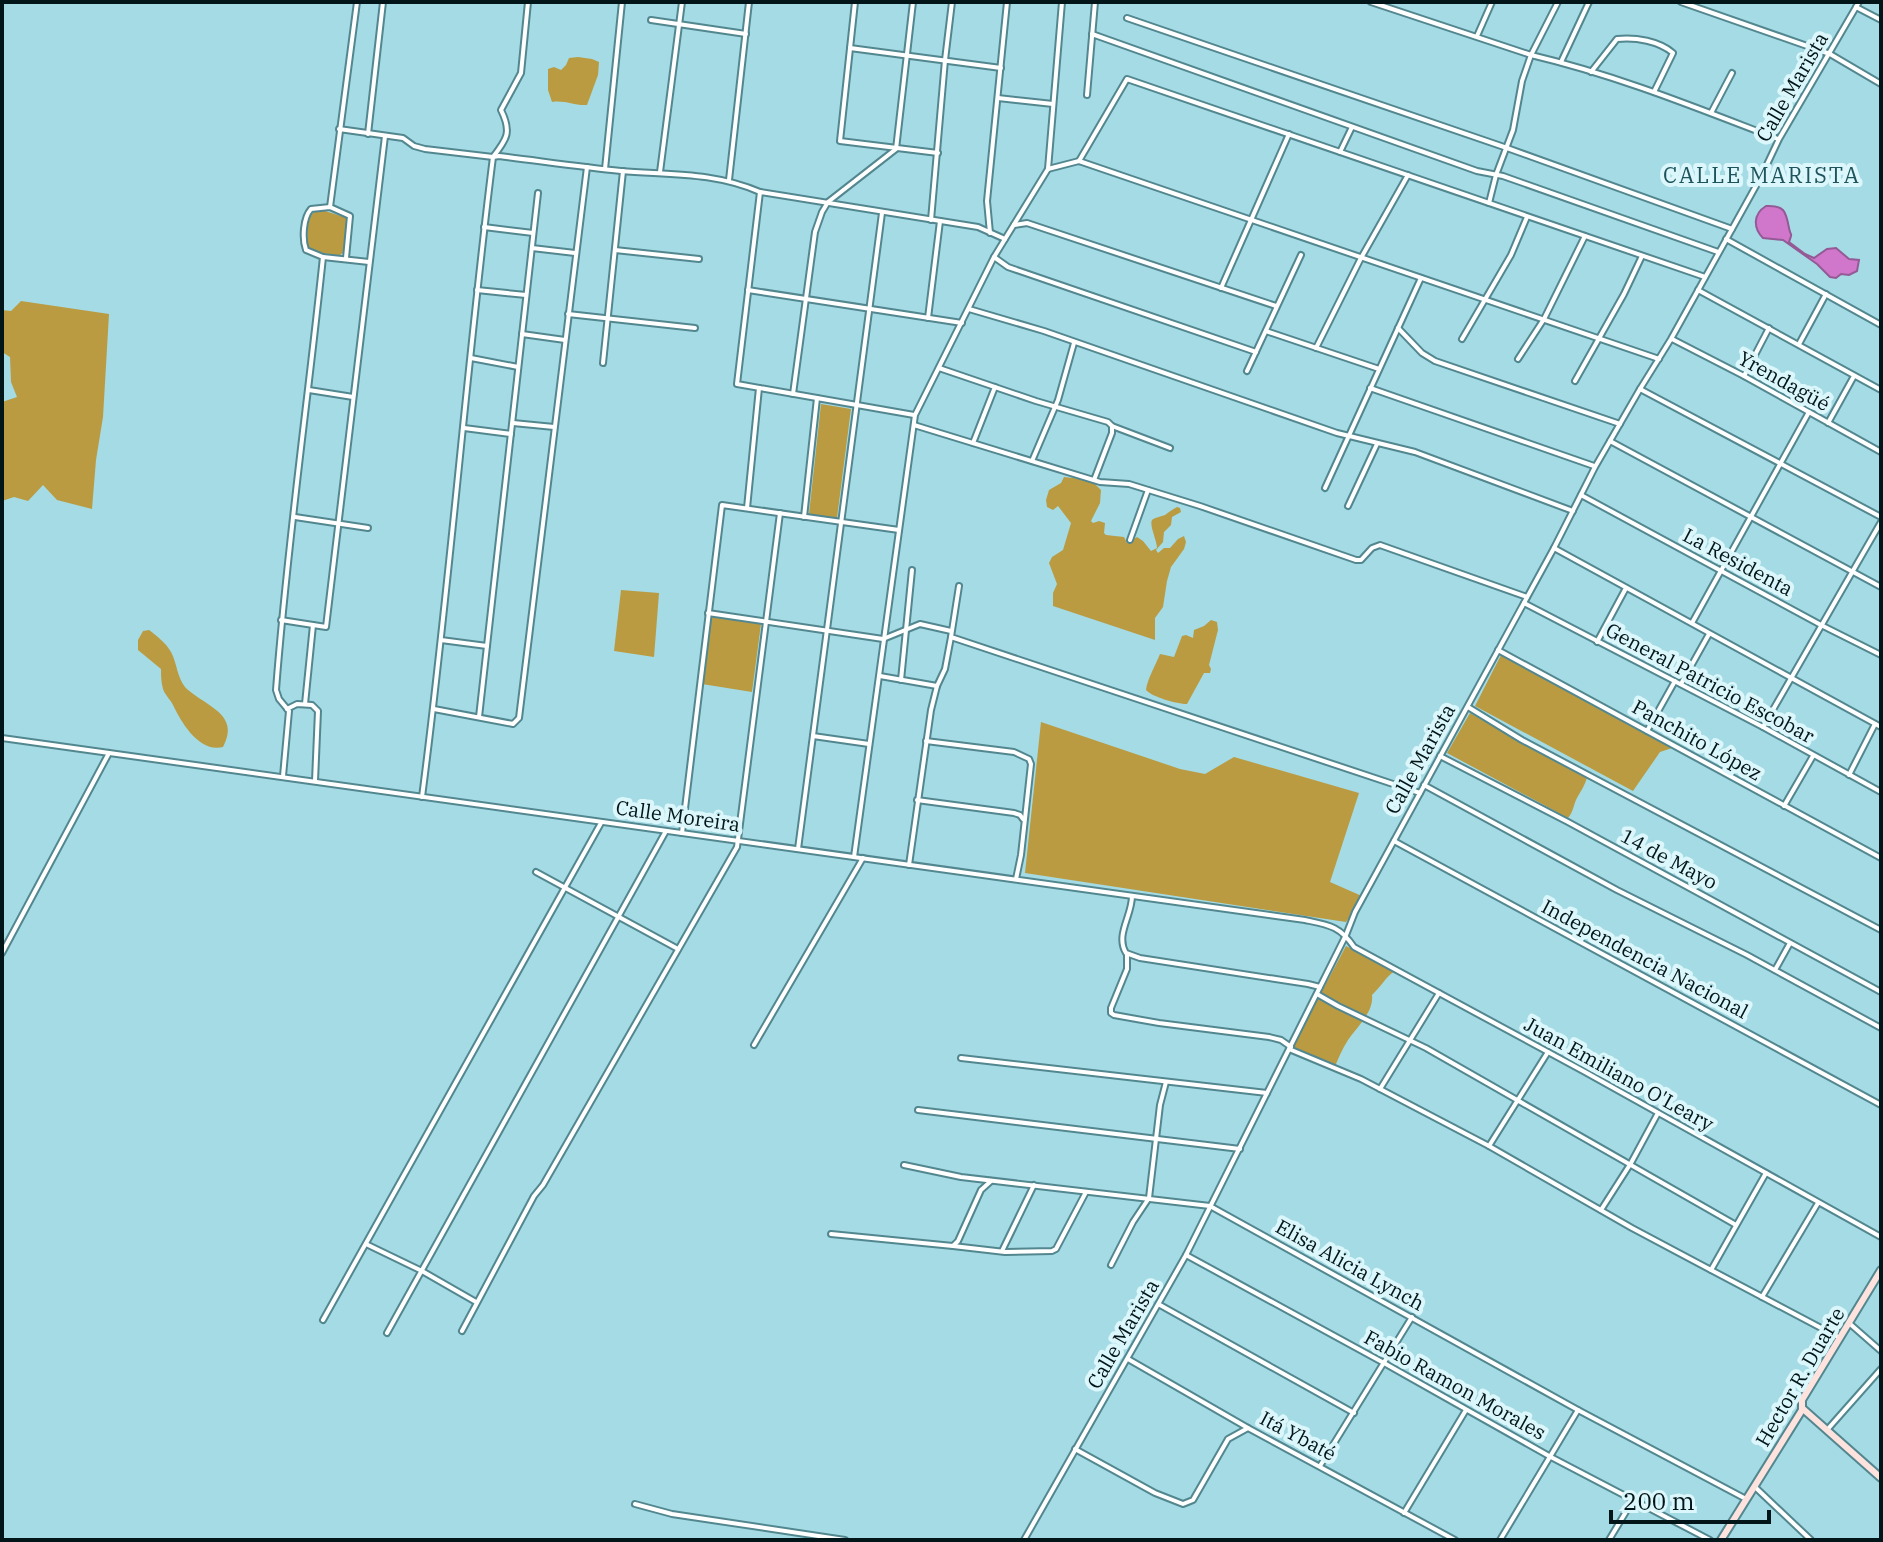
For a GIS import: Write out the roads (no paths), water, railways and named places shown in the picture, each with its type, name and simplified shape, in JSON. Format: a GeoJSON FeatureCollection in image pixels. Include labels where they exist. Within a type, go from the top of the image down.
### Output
{"type":"FeatureCollection","features":[{"type":"Feature","properties":{"kind":"street"},"geometry":{"type":"LineString","coordinates":[[330,207],[357,2]]}},
{"type":"Feature","properties":{"kind":"street"},"geometry":{"type":"LineString","coordinates":[[368,134],[383,2]]}},
{"type":"Feature","properties":{"kind":"street"},"geometry":{"type":"LineString","coordinates":[[422,797],[493,157],[508,132],[501,110],[521,73],[528,2]]}},
{"type":"Feature","properties":{"kind":"street"},"geometry":{"type":"LineString","coordinates":[[605,169],[622,2]]}},
{"type":"Feature","properties":{"kind":"street"},"geometry":{"type":"LineString","coordinates":[[660,172],[682,2]]}},
{"type":"Feature","properties":{"kind":"street"},"geometry":{"type":"LineString","coordinates":[[729,180],[749,2]]}},
{"type":"Feature","properties":{"kind":"street"},"geometry":{"type":"LineString","coordinates":[[855,2],[840,141],[938,153]]}},
{"type":"Feature","properties":{"kind":"street"},"geometry":{"type":"LineString","coordinates":[[793,394],[815,232],[822,212],[828,202],[896,149],[913,2]]}},
{"type":"Feature","properties":{"kind":"street"},"geometry":{"type":"LineString","coordinates":[[931,220],[952,2]]}},
{"type":"Feature","properties":{"kind":"street"},"geometry":{"type":"LineString","coordinates":[[990,233],[987,201],[1007,2]]}},
{"type":"Feature","properties":{"kind":"street"},"geometry":{"type":"LineString","coordinates":[[854,857],[915,415],[994,257],[1048,169],[1062,2]]}},
{"type":"Feature","properties":{"kind":"street"},"geometry":{"type":"LineString","coordinates":[[1087,95],[1095,2]]}},
{"type":"Feature","properties":{"kind":"street"},"geometry":{"type":"LineString","coordinates":[[1371,2],[1654,92],[1779,139]]}},
{"type":"Feature","properties":{"kind":"street"},"geometry":{"type":"LineString","coordinates":[[1477,36],[1492,2]]}},
{"type":"Feature","properties":{"kind":"street"},"geometry":{"type":"LineString","coordinates":[[1489,203],[1513,130],[1522,81],[1531,55],[1558,2]]}},
{"type":"Feature","properties":{"kind":"street"},"geometry":{"type":"LineString","coordinates":[[1561,62],[1589,2]]}},
{"type":"Feature","properties":{"kind":"street"},"geometry":{"type":"LineString","coordinates":[[1681,2],[1830,54],[1881,84]]}},
{"type":"Feature","properties":{"kind":"street"},"geometry":{"type":"LineString","coordinates":[[1702,8],[1705,2]]}},
{"type":"Feature","properties":{"kind":"street"},"geometry":{"type":"LineString","coordinates":[[1858,4],[1881,20]]}},
{"type":"Feature","properties":{"kind":"street","name":"Calle Marista"},"geometry":{"type":"LineString","coordinates":[[1024,1540],[1186,1255],[1355,912],[1595,467],[1671,339],[1779,139],[1858,4]]}},
{"type":"Feature","properties":{"kind":"street"},"geometry":{"type":"LineString","coordinates":[[1127,18],[1732,229]]}},
{"type":"Feature","properties":{"kind":"street"},"geometry":{"type":"LineString","coordinates":[[651,20],[746,34]]}},
{"type":"Feature","properties":{"kind":"street"},"geometry":{"type":"LineString","coordinates":[[1092,34],[1477,171],[1718,252]]}},
{"type":"Feature","properties":{"kind":"street"},"geometry":{"type":"LineString","coordinates":[[1591,72],[1617,39],[1630,38],[1661,45],[1673,53],[1654,92]]}},
{"type":"Feature","properties":{"kind":"street"},"geometry":{"type":"LineString","coordinates":[[850,48],[1001,68]]}},
{"type":"Feature","properties":{"kind":"street"},"geometry":{"type":"LineString","coordinates":[[1711,113],[1732,73]]}},
{"type":"Feature","properties":{"kind":"street"},"geometry":{"type":"LineString","coordinates":[[1079,161],[1127,79],[1705,277]]}},
{"type":"Feature","properties":{"kind":"street"},"geometry":{"type":"LineString","coordinates":[[998,98],[1053,104]]}},
{"type":"Feature","properties":{"kind":"street"},"geometry":{"type":"LineString","coordinates":[[1340,152],[1352,127]]}},
{"type":"Feature","properties":{"kind":"street"},"geometry":{"type":"LineString","coordinates":[[339,129],[403,138],[425,149],[729,180],[760,192],[978,227],[1005,239]]}},
{"type":"Feature","properties":{"kind":"street"},"geometry":{"type":"LineString","coordinates":[[1221,288],[1289,134]]}},
{"type":"Feature","properties":{"kind":"street"},"geometry":{"type":"LineString","coordinates":[[281,620],[326,627],[385,136]]}},
{"type":"Feature","properties":{"kind":"street"},"geometry":{"type":"LineString","coordinates":[[1048,169],[1079,161],[1659,359]]}},
{"type":"Feature","properties":{"kind":"street"},"geometry":{"type":"LineString","coordinates":[[434,709],[513,724],[519,718],[587,167]]}},
{"type":"Feature","properties":{"kind":"street"},"geometry":{"type":"LineString","coordinates":[[603,363],[623,171]]}},
{"type":"Feature","properties":{"kind":"street"},"geometry":{"type":"LineString","coordinates":[[1316,348],[1361,258],[1408,175]]}},
{"type":"Feature","properties":{"kind":"street"},"geometry":{"type":"LineString","coordinates":[[760,192],[737,384],[915,415]]}},
{"type":"Feature","properties":{"kind":"street"},"geometry":{"type":"LineString","coordinates":[[479,717],[538,193]]}},
{"type":"Feature","properties":{"kind":"street"},"geometry":{"type":"LineString","coordinates":[[346,258],[351,219],[330,207],[311,209],[307,214],[304,247],[309,252],[323,257],[369,262]]}},
{"type":"Feature","properties":{"kind":"street"},"geometry":{"type":"LineString","coordinates":[[798,849],[882,212]]}},
{"type":"Feature","properties":{"kind":"street"},"geometry":{"type":"LineString","coordinates":[[1462,339],[1511,255],[1527,217]]}},
{"type":"Feature","properties":{"kind":"street"},"geometry":{"type":"LineString","coordinates":[[928,318],[940,221]]}},
{"type":"Feature","properties":{"kind":"street"},"geometry":{"type":"LineString","coordinates":[[1014,225],[1027,223],[1276,306]]}},
{"type":"Feature","properties":{"kind":"street"},"geometry":{"type":"LineString","coordinates":[[484,227],[533,233]]}},
{"type":"Feature","properties":{"kind":"street"},"geometry":{"type":"LineString","coordinates":[[1518,359],[1544,319],[1585,236]]}},
{"type":"Feature","properties":{"kind":"street"},"geometry":{"type":"LineString","coordinates":[[1726,239],[1881,325]]}},
{"type":"Feature","properties":{"kind":"street"},"geometry":{"type":"LineString","coordinates":[[532,248],[575,253]]}},
{"type":"Feature","properties":{"kind":"street"},"geometry":{"type":"LineString","coordinates":[[615,250],[699,259]]}},
{"type":"Feature","properties":{"kind":"street"},"geometry":{"type":"LineString","coordinates":[[1247,371],[1301,255]]}},
{"type":"Feature","properties":{"kind":"street"},"geometry":{"type":"LineString","coordinates":[[1575,381],[1642,256]]}},
{"type":"Feature","properties":{"kind":"street"},"geometry":{"type":"LineString","coordinates":[[283,777],[289,711],[276,690],[281,620],[323,257]]}},
{"type":"Feature","properties":{"kind":"street"},"geometry":{"type":"LineString","coordinates":[[994,257],[1008,267],[1256,352]]}},
{"type":"Feature","properties":{"kind":"street"},"geometry":{"type":"LineString","coordinates":[[1325,488],[1421,278]]}},
{"type":"Feature","properties":{"kind":"street"},"geometry":{"type":"LineString","coordinates":[[476,290],[526,295]]}},
{"type":"Feature","properties":{"kind":"street"},"geometry":{"type":"LineString","coordinates":[[748,290],[962,323]]}},
{"type":"Feature","properties":{"kind":"street"},"geometry":{"type":"LineString","coordinates":[[1698,290],[1881,390]]}},
{"type":"Feature","properties":{"kind":"street"},"geometry":{"type":"LineString","coordinates":[[1799,344],[1826,294]]}},
{"type":"Feature","properties":{"kind":"street"},"geometry":{"type":"LineString","coordinates":[[969,309],[1348,436],[1415,452],[1573,511]]}},
{"type":"Feature","properties":{"kind":"street"},"geometry":{"type":"LineString","coordinates":[[568,314],[695,328]]}},
{"type":"Feature","properties":{"kind":"street"},"geometry":{"type":"LineString","coordinates":[[1398,328],[1422,353],[1435,361],[1620,424]]}},
{"type":"Feature","properties":{"kind":"street"},"geometry":{"type":"LineString","coordinates":[[1744,376],[1769,328]]}},
{"type":"Feature","properties":{"kind":"street"},"geometry":{"type":"LineString","coordinates":[[1266,331],[1379,369]]}},
{"type":"Feature","properties":{"kind":"street"},"geometry":{"type":"LineString","coordinates":[[522,334],[565,340]]}},
{"type":"Feature","properties":{"kind":"street","name":"Yrendagüé"},"geometry":{"type":"LineString","coordinates":[[1671,339],[1881,452]]}},
{"type":"Feature","properties":{"kind":"street"},"geometry":{"type":"LineString","coordinates":[[1032,461],[1056,406],[1074,342]]}},
{"type":"Feature","properties":{"kind":"street"},"geometry":{"type":"LineString","coordinates":[[471,358],[518,367]]}},
{"type":"Feature","properties":{"kind":"street"},"geometry":{"type":"LineString","coordinates":[[939,368],[1108,422],[1170,448]]}},
{"type":"Feature","properties":{"kind":"street"},"geometry":{"type":"LineString","coordinates":[[1828,423],[1854,375]]}},
{"type":"Feature","properties":{"kind":"street"},"geometry":{"type":"LineString","coordinates":[[973,443],[995,387]]}},
{"type":"Feature","properties":{"kind":"street"},"geometry":{"type":"LineString","coordinates":[[747,508],[759,388]]}},
{"type":"Feature","properties":{"kind":"street"},"geometry":{"type":"LineString","coordinates":[[1370,388],[1595,467]]}},
{"type":"Feature","properties":{"kind":"street"},"geometry":{"type":"LineString","coordinates":[[1640,389],[1881,520],[1763,727]]}},
{"type":"Feature","properties":{"kind":"street"},"geometry":{"type":"LineString","coordinates":[[309,390],[353,397]]}},
{"type":"Feature","properties":{"kind":"street"},"geometry":{"type":"LineString","coordinates":[[804,517],[817,398]]}},
{"type":"Feature","properties":{"kind":"street"},"geometry":{"type":"LineString","coordinates":[[1691,624],[1809,412]]}},
{"type":"Feature","properties":{"kind":"street"},"geometry":{"type":"LineString","coordinates":[[512,423],[554,427]]}},
{"type":"Feature","properties":{"kind":"street"},"geometry":{"type":"LineString","coordinates":[[914,425],[1094,480],[1129,484],[1356,560],[1361,560],[1372,548],[1380,545],[1527,597]]}},
{"type":"Feature","properties":{"kind":"street"},"geometry":{"type":"LineString","coordinates":[[1094,480],[1112,426]]}},
{"type":"Feature","properties":{"kind":"street"},"geometry":{"type":"LineString","coordinates":[[464,428],[511,434]]}},
{"type":"Feature","properties":{"kind":"street"},"geometry":{"type":"LineString","coordinates":[[1610,441],[1881,587]]}},
{"type":"Feature","properties":{"kind":"street"},"geometry":{"type":"LineString","coordinates":[[1348,506],[1377,444]]}},
{"type":"Feature","properties":{"kind":"street"},"geometry":{"type":"LineString","coordinates":[[1130,540],[1148,490]]}},
{"type":"Feature","properties":{"kind":"street","name":"La Residenta"},"geometry":{"type":"LineString","coordinates":[[1581,495],[1881,655]]}},
{"type":"Feature","properties":{"kind":"street"},"geometry":{"type":"LineString","coordinates":[[682,833],[722,505],[899,530]]}},
{"type":"Feature","properties":{"kind":"street"},"geometry":{"type":"LineString","coordinates":[[462,1331],[534,1196],[551,1172],[737,847],[780,513]]}},
{"type":"Feature","properties":{"kind":"street"},"geometry":{"type":"LineString","coordinates":[[294,517],[368,528]]}},
{"type":"Feature","properties":{"kind":"street"},"geometry":{"type":"LineString","coordinates":[[1554,548],[1881,727]]}},
{"type":"Feature","properties":{"kind":"street"},"geometry":{"type":"LineString","coordinates":[[901,680],[912,570]]}},
{"type":"Feature","properties":{"kind":"street"},"geometry":{"type":"LineString","coordinates":[[909,865],[931,710],[945,669],[959,586]]}},
{"type":"Feature","properties":{"kind":"street"},"geometry":{"type":"LineString","coordinates":[[1597,642],[1626,588]]}},
{"type":"Feature","properties":{"kind":"street","name":"General Patricio Escobar"},"geometry":{"type":"LineString","coordinates":[[1524,603],[1881,792]]}},
{"type":"Feature","properties":{"kind":"street"},"geometry":{"type":"LineString","coordinates":[[708,613],[883,639],[920,624],[1420,793]]}},
{"type":"Feature","properties":{"kind":"street"},"geometry":{"type":"LineString","coordinates":[[305,704],[313,625]]}},
{"type":"Feature","properties":{"kind":"street"},"geometry":{"type":"LineString","coordinates":[[1681,684],[1709,634]]}},
{"type":"Feature","properties":{"kind":"street"},"geometry":{"type":"LineString","coordinates":[[441,640],[487,646]]}},
{"type":"Feature","properties":{"kind":"street","name":"Panchito López"},"geometry":{"type":"LineString","coordinates":[[1498,650],[1881,858]]}},
{"type":"Feature","properties":{"kind":"street"},"geometry":{"type":"LineString","coordinates":[[880,676],[937,686]]}},
{"type":"Feature","properties":{"kind":"street"},"geometry":{"type":"LineString","coordinates":[[1647,731],[1675,681]]}},
{"type":"Feature","properties":{"kind":"street"},"geometry":{"type":"LineString","coordinates":[[287,709],[305,704],[312,705],[318,711],[315,781]]}},
{"type":"Feature","properties":{"kind":"street"},"geometry":{"type":"LineString","coordinates":[[1468,707],[1522,740],[1881,930]]}},
{"type":"Feature","properties":{"kind":"street"},"geometry":{"type":"LineString","coordinates":[[1849,775],[1875,724]]}},
{"type":"Feature","properties":{"kind":"street"},"geometry":{"type":"LineString","coordinates":[[813,736],[869,744]]}},
{"type":"Feature","properties":{"kind":"street","name":"Calle Moreira"},"geometry":{"type":"LineString","coordinates":[[2,738],[1305,920],[1332,926],[1346,935]]}},
{"type":"Feature","properties":{"kind":"street"},"geometry":{"type":"LineString","coordinates":[[926,741],[1014,752],[1029,759],[1031,764],[1016,879]]}},
{"type":"Feature","properties":{"kind":"street"},"geometry":{"type":"LineString","coordinates":[[2,953],[109,753]]}},
{"type":"Feature","properties":{"kind":"street","name":"14 de Mayo"},"geometry":{"type":"LineString","coordinates":[[1440,756],[1881,992]]}},
{"type":"Feature","properties":{"kind":"street"},"geometry":{"type":"LineString","coordinates":[[1784,806],[1813,756]]}},
{"type":"Feature","properties":{"kind":"street"},"geometry":{"type":"LineString","coordinates":[[1424,785],[1881,1028]]}},
{"type":"Feature","properties":{"kind":"street"},"geometry":{"type":"LineString","coordinates":[[917,800],[1014,813],[1024,821]]}},
{"type":"Feature","properties":{"kind":"street"},"geometry":{"type":"LineString","coordinates":[[323,1320],[602,822]]}},
{"type":"Feature","properties":{"kind":"street"},"geometry":{"type":"LineString","coordinates":[[387,1333],[666,831]]}},
{"type":"Feature","properties":{"kind":"street","name":"Independencia Nacional"},"geometry":{"type":"LineString","coordinates":[[1394,841],[1881,1105]]}},
{"type":"Feature","properties":{"kind":"street"},"geometry":{"type":"LineString","coordinates":[[754,1045],[863,858]]}},
{"type":"Feature","properties":{"kind":"street"},"geometry":{"type":"LineString","coordinates":[[536,872],[678,949]]}},
{"type":"Feature","properties":{"kind":"street"},"geometry":{"type":"LineString","coordinates":[[1132,896],[1121,944],[1126,953],[1127,969],[1111,1008],[1114,1015],[1281,1040],[1290,1048],[1361,1079],[1489,1146],[1840,1338]]}},
{"type":"Feature","properties":{"kind":"street","name":"Juan Emiliano O'Leary"},"geometry":{"type":"LineString","coordinates":[[1346,935],[1354,947],[1881,1237]]}},
{"type":"Feature","properties":{"kind":"street"},"geometry":{"type":"LineString","coordinates":[[1775,970],[1790,943]]}},
{"type":"Feature","properties":{"kind":"street"},"geometry":{"type":"LineString","coordinates":[[1126,953],[1140,958],[1320,987]]}},
{"type":"Feature","properties":{"kind":"street"},"geometry":{"type":"LineString","coordinates":[[1380,1089],[1439,993]]}},
{"type":"Feature","properties":{"kind":"street"},"geometry":{"type":"LineString","coordinates":[[1317,994],[1411,1040],[1736,1225]]}},
{"type":"Feature","properties":{"kind":"street"},"geometry":{"type":"LineString","coordinates":[[1489,1146],[1548,1052]]}},
{"type":"Feature","properties":{"kind":"street"},"geometry":{"type":"LineString","coordinates":[[961,1058],[1267,1093]]}},
{"type":"Feature","properties":{"kind":"street"},"geometry":{"type":"LineString","coordinates":[[1111,1265],[1149,1198],[1160,1105],[1166,1082]]}},
{"type":"Feature","properties":{"kind":"street"},"geometry":{"type":"LineString","coordinates":[[918,1110],[1240,1149]]}},
{"type":"Feature","properties":{"kind":"street"},"geometry":{"type":"LineString","coordinates":[[1601,1210],[1658,1113]]}},
{"type":"Feature","properties":{"kind":"street","name":"Elisa Alicia Lynch"},"geometry":{"type":"LineString","coordinates":[[904,1165],[991,1181],[1210,1206],[1578,1410],[1746,1499]]}},
{"type":"Feature","properties":{"kind":"street"},"geometry":{"type":"LineString","coordinates":[[1711,1270],[1766,1173]]}},
{"type":"Feature","properties":{"kind":"street"},"geometry":{"type":"LineString","coordinates":[[953,1246],[981,1190],[991,1181]]}},
{"type":"Feature","properties":{"kind":"street"},"geometry":{"type":"LineString","coordinates":[[1002,1251],[1034,1185]]}},
{"type":"Feature","properties":{"kind":"street"},"geometry":{"type":"LineString","coordinates":[[831,1234],[1002,1251],[1052,1251],[1056,1249],[1086,1192]]}},
{"type":"Feature","properties":{"kind":"street"},"geometry":{"type":"LineString","coordinates":[[1762,1297],[1818,1202]]}},
{"type":"Feature","properties":{"kind":"street"},"geometry":{"type":"LineString","coordinates":[[366,1244],[476,1302]]}},
{"type":"Feature","properties":{"kind":"street","name":"Fabio Ramon Morales"},"geometry":{"type":"LineString","coordinates":[[1186,1255],[1549,1456],[1710,1540]]}},
{"type":"Feature","properties":{"kind":"street","name":"Hector R. Duarte"},"geometry":{"type":"LineString","coordinates":[[1721,1540],[1881,1270]]}},
{"type":"Feature","properties":{"kind":"street"},"geometry":{"type":"LineString","coordinates":[[1159,1305],[1354,1413]]}},
{"type":"Feature","properties":{"kind":"street"},"geometry":{"type":"LineString","coordinates":[[1320,1466],[1412,1317]]}},
{"type":"Feature","properties":{"kind":"street"},"geometry":{"type":"LineString","coordinates":[[1849,1323],[1881,1351]]}},
{"type":"Feature","properties":{"kind":"street","name":"Itá Ybaté"},"geometry":{"type":"LineString","coordinates":[[1128,1359],[1455,1540]]}},
{"type":"Feature","properties":{"kind":"street"},"geometry":{"type":"LineString","coordinates":[[1827,1430],[1881,1369]]}},
{"type":"Feature","properties":{"kind":"street"},"geometry":{"type":"LineString","coordinates":[[1802,1408],[1881,1478]]}},
{"type":"Feature","properties":{"kind":"street"},"geometry":{"type":"LineString","coordinates":[[1404,1513],[1466,1410]]}},
{"type":"Feature","properties":{"kind":"street"},"geometry":{"type":"LineString","coordinates":[[1500,1540],[1578,1410]]}},
{"type":"Feature","properties":{"kind":"street"},"geometry":{"type":"LineString","coordinates":[[1075,1449],[1155,1493],[1183,1504],[1193,1500],[1228,1439],[1248,1428]]}},
{"type":"Feature","properties":{"kind":"street"},"geometry":{"type":"LineString","coordinates":[[1753,1486],[1811,1540]]}},
{"type":"Feature","properties":{"kind":"street"},"geometry":{"type":"LineString","coordinates":[[1609,1540],[1633,1500]]}},
{"type":"Feature","properties":{"kind":"street"},"geometry":{"type":"LineString","coordinates":[[635,1504],[672,1514],[845,1540]]}},
{"type":"Feature","properties":{"kind":"district","name":"CALLE MARISTA"},"geometry":{"type":"Point","coordinates":[1762,175]}}]}
